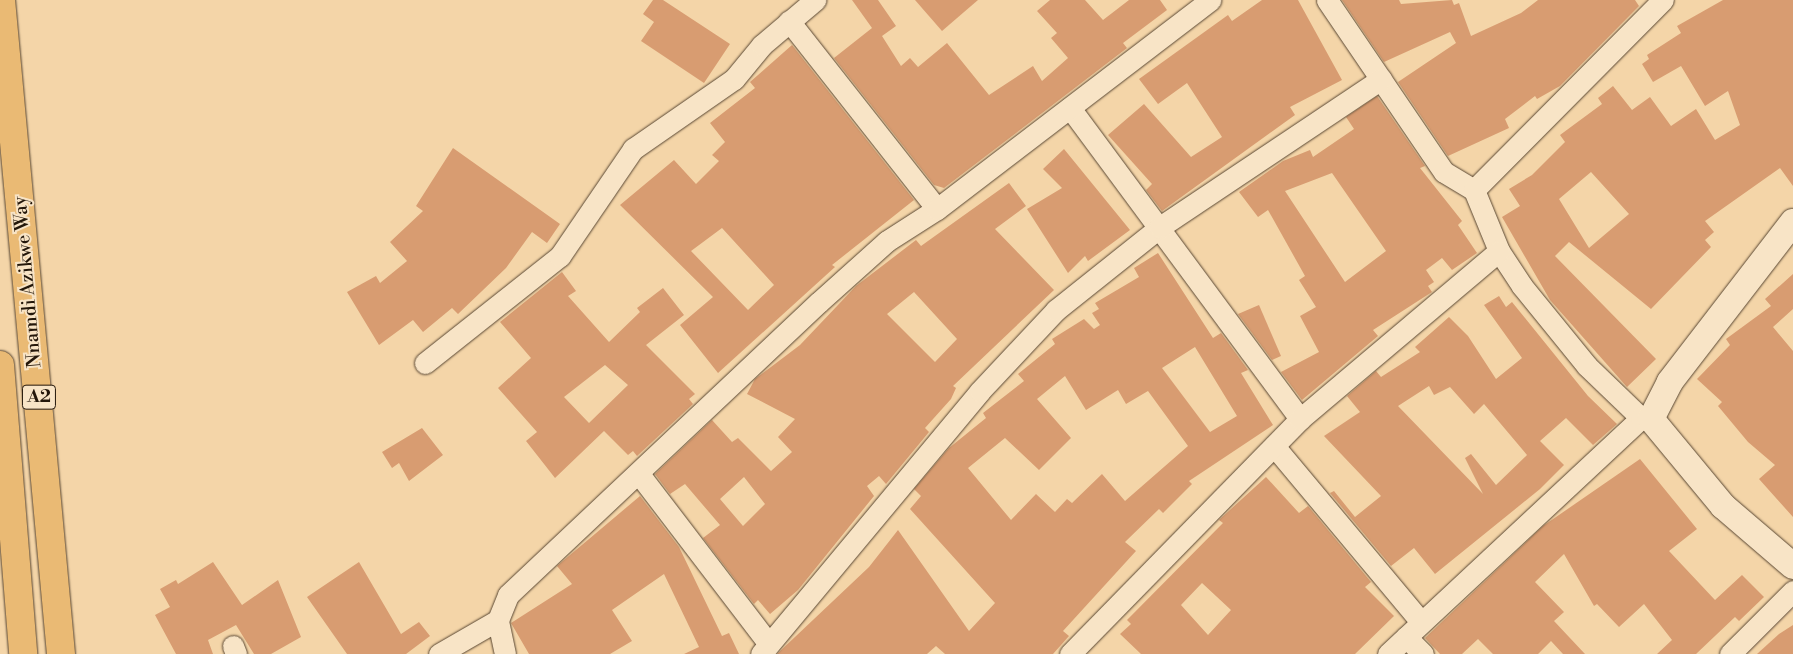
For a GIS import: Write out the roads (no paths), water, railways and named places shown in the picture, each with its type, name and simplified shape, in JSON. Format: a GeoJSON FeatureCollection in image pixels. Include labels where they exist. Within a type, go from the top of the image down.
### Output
{"type":"FeatureCollection","features":[{"type":"Feature","properties":{"kind":"highway","name":"Nnamdi Azikwe Way"},"geometry":{"type":"LineString","coordinates":[[1,0],[61,654]]}},
{"type":"Feature","properties":{"kind":"highway","name":"Nnamdi Azikwe Way"},"geometry":{"type":"LineString","coordinates":[[0,365],[23,654]]}},
{"type":"Feature","properties":{"kind":"street"},"geometry":{"type":"LineString","coordinates":[[425,363],[560,256],[633,149],[734,79],[789,21],[815,0]]}},
{"type":"Feature","properties":{"kind":"street"},"geometry":{"type":"LineString","coordinates":[[505,654],[498,620],[508,595],[826,296],[888,241],[937,209],[1210,0]]}},
{"type":"Feature","properties":{"kind":"street"},"geometry":{"type":"LineString","coordinates":[[1327,0],[1444,172],[1474,190],[1498,251],[1587,366],[1646,418],[1723,506],[1793,566]]}},
{"type":"Feature","properties":{"kind":"street"},"geometry":{"type":"LineString","coordinates":[[1474,190],[1663,0]]}},
{"type":"Feature","properties":{"kind":"street"},"geometry":{"type":"LineString","coordinates":[[789,21],[937,209]]}},
{"type":"Feature","properties":{"kind":"street"},"geometry":{"type":"LineString","coordinates":[[638,474],[764,648],[980,391],[1049,317],[1160,226],[1381,79]]}},
{"type":"Feature","properties":{"kind":"street"},"geometry":{"type":"LineString","coordinates":[[1070,108],[1160,226],[1300,419]]}},
{"type":"Feature","properties":{"kind":"street"},"geometry":{"type":"LineString","coordinates":[[1388,654],[1646,418],[1670,382],[1793,222]]}},
{"type":"Feature","properties":{"kind":"street"},"geometry":{"type":"LineString","coordinates":[[1070,654],[1300,419],[1498,251]]}},
{"type":"Feature","properties":{"kind":"street"},"geometry":{"type":"LineString","coordinates":[[1274,446],[1421,622]]}},
{"type":"Feature","properties":{"kind":"street"},"geometry":{"type":"LineString","coordinates":[[1730,654],[1793,591]]}},
{"type":"Feature","properties":{"kind":"street"},"geometry":{"type":"LineString","coordinates":[[439,654],[498,620]]}},
{"type":"Feature","properties":{"kind":"street"},"geometry":{"type":"LineString","coordinates":[[1406,637],[1423,654]]}}]}
